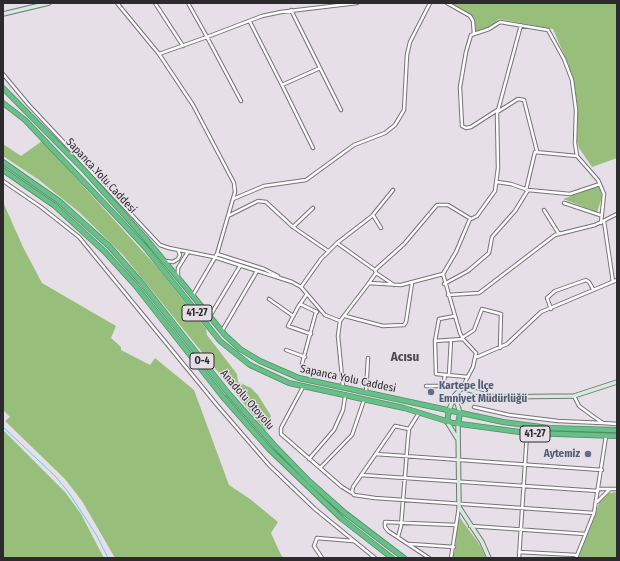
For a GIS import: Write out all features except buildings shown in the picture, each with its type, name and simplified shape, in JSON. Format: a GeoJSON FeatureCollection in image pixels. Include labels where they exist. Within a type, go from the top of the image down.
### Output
{"type":"FeatureCollection","features":[{"type":"Feature","properties":{"kind":"highway","name":"Sapanca Yolu Caddesi"},"geometry":{"type":"LineString","coordinates":[[3,88],[84,170],[179,278],[222,331],[240,349],[277,370],[299,378],[503,422],[550,428],[617,430]]}},
{"type":"Feature","properties":{"kind":"highway","name":"Sapanca Yolu Caddesi"},"geometry":{"type":"LineString","coordinates":[[3,103],[25,120],[144,246],[220,341],[250,365],[289,383],[419,413],[447,422],[527,433],[617,436]]}},
{"type":"Feature","properties":{"kind":"highway","name":"Anadolu Otoyolu"},"geometry":{"type":"LineString","coordinates":[[3,162],[59,201],[104,242],[140,281],[228,393],[274,445],[309,481],[346,513],[404,558]]}},
{"type":"Feature","properties":{"kind":"highway","name":"Anadolu Otoyolu"},"geometry":{"type":"LineString","coordinates":[[3,170],[55,206],[105,252],[135,285],[223,397],[269,449],[342,519],[392,558]]}},
{"type":"Feature","properties":{"kind":"highway"},"geometry":{"type":"LineString","coordinates":[[447,422],[449,410]]}},
{"type":"Feature","properties":{"kind":"highway"},"geometry":{"type":"LineString","coordinates":[[458,424],[460,413]]}},
{"type":"Feature","properties":{"kind":"street"},"geometry":{"type":"LineString","coordinates":[[3,14],[49,3]]}},
{"type":"Feature","properties":{"kind":"street"},"geometry":{"type":"LineString","coordinates":[[117,3],[159,54],[182,86],[206,127],[234,184],[235,189],[233,199],[217,254],[193,295]]}},
{"type":"Feature","properties":{"kind":"street"},"geometry":{"type":"LineString","coordinates":[[155,3],[183,46]]}},
{"type":"Feature","properties":{"kind":"street"},"geometry":{"type":"LineString","coordinates":[[188,3],[241,101]]}},
{"type":"Feature","properties":{"kind":"street"},"geometry":{"type":"LineString","coordinates":[[159,54],[250,22],[262,16],[291,9],[357,3]]}},
{"type":"Feature","properties":{"kind":"street"},"geometry":{"type":"LineString","coordinates":[[233,199],[264,186],[306,180],[354,145],[385,133],[395,125],[404,110],[407,55],[410,42],[430,3]]}},
{"type":"Feature","properties":{"kind":"street"},"geometry":{"type":"LineString","coordinates":[[447,3],[470,16],[473,21],[474,34]]}},
{"type":"Feature","properties":{"kind":"street"},"geometry":{"type":"LineString","coordinates":[[291,9],[342,110]]}},
{"type":"Feature","properties":{"kind":"street"},"geometry":{"type":"LineString","coordinates":[[250,22],[313,148]]}},
{"type":"Feature","properties":{"kind":"street"},"geometry":{"type":"LineString","coordinates":[[537,151],[524,100],[518,99],[471,127],[466,128],[462,126],[460,87],[469,39],[474,34],[489,29],[500,22],[548,30],[567,66],[572,80],[575,104],[575,143],[577,156],[600,184],[604,196],[600,215],[601,223]]}},
{"type":"Feature","properties":{"kind":"street"},"geometry":{"type":"LineString","coordinates":[[449,410],[455,395],[462,388],[468,377],[476,357],[474,349],[463,339],[444,284],[443,274],[456,252],[470,219],[477,216],[496,191],[499,110],[521,25]]}},
{"type":"Feature","properties":{"kind":"street"},"geometry":{"type":"LineString","coordinates":[[282,85],[320,68]]}},
{"type":"Feature","properties":{"kind":"street"},"geometry":{"type":"LineString","coordinates":[[3,74],[28,104],[158,243],[165,248],[214,257],[280,277]]}},
{"type":"Feature","properties":{"kind":"street"},"geometry":{"type":"LineString","coordinates":[[537,151],[577,156]]}},
{"type":"Feature","properties":{"kind":"street"},"geometry":{"type":"LineString","coordinates":[[444,284],[468,271],[489,253],[492,237],[515,211],[527,190],[533,155],[537,151]]}},
{"type":"Feature","properties":{"kind":"street"},"geometry":{"type":"LineString","coordinates":[[3,181],[41,207],[79,237],[217,405],[270,465],[315,509],[375,558]]}},
{"type":"Feature","properties":{"kind":"street"},"geometry":{"type":"LineString","coordinates":[[497,182],[511,184],[527,190],[570,194],[600,184]]}},
{"type":"Feature","properties":{"kind":"street"},"geometry":{"type":"LineString","coordinates":[[301,287],[328,251],[373,215],[393,190]]}},
{"type":"Feature","properties":{"kind":"street"},"geometry":{"type":"LineString","coordinates":[[228,216],[262,201],[293,226],[328,251]]}},
{"type":"Feature","properties":{"kind":"street"},"geometry":{"type":"LineString","coordinates":[[564,203],[600,215]]}},
{"type":"Feature","properties":{"kind":"street"},"geometry":{"type":"LineString","coordinates":[[343,388],[338,336],[340,321],[376,272],[404,244],[437,205],[448,205],[470,219]]}},
{"type":"Feature","properties":{"kind":"street"},"geometry":{"type":"LineString","coordinates":[[293,226],[313,208]]}},
{"type":"Feature","properties":{"kind":"street"},"geometry":{"type":"LineString","coordinates":[[544,210],[559,234]]}},
{"type":"Feature","properties":{"kind":"street"},"geometry":{"type":"LineString","coordinates":[[448,295],[479,293],[528,255],[559,234],[601,223],[617,214]]}},
{"type":"Feature","properties":{"kind":"street"},"geometry":{"type":"LineString","coordinates":[[373,215],[381,228]]}},
{"type":"Feature","properties":{"kind":"street"},"geometry":{"type":"LineString","coordinates":[[604,221],[613,282]]}},
{"type":"Feature","properties":{"kind":"street"},"geometry":{"type":"LineString","coordinates":[[337,243],[394,286]]}},
{"type":"Feature","properties":{"kind":"street"},"geometry":{"type":"LineString","coordinates":[[163,260],[170,262],[176,261],[180,255],[178,250]]}},
{"type":"Feature","properties":{"kind":"street"},"geometry":{"type":"LineString","coordinates":[[179,278],[178,268],[188,252]]}},
{"type":"Feature","properties":{"kind":"street"},"geometry":{"type":"LineString","coordinates":[[217,254],[264,269],[301,287],[327,316],[340,321]]}},
{"type":"Feature","properties":{"kind":"street"},"geometry":{"type":"LineString","coordinates":[[210,316],[240,266]]}},
{"type":"Feature","properties":{"kind":"street"},"geometry":{"type":"LineString","coordinates":[[222,331],[257,271]]}},
{"type":"Feature","properties":{"kind":"street"},"geometry":{"type":"LineString","coordinates":[[369,283],[394,286],[412,283],[443,274]]}},
{"type":"Feature","properties":{"kind":"street"},"geometry":{"type":"LineString","coordinates":[[552,309],[547,298],[555,292],[586,280],[590,282],[593,289]]}},
{"type":"Feature","properties":{"kind":"street"},"geometry":{"type":"LineString","coordinates":[[476,357],[500,348],[510,342],[539,313],[552,309],[593,289],[617,280]]}},
{"type":"Feature","properties":{"kind":"street"},"geometry":{"type":"LineString","coordinates":[[345,316],[383,326],[404,326],[406,324],[412,283]]}},
{"type":"Feature","properties":{"kind":"street"},"geometry":{"type":"LineString","coordinates":[[307,294],[288,326],[311,334]]}},
{"type":"Feature","properties":{"kind":"street"},"geometry":{"type":"LineString","coordinates":[[269,300],[293,316]]}},
{"type":"Feature","properties":{"kind":"street"},"geometry":{"type":"LineString","coordinates":[[300,304],[316,312],[321,310]]}},
{"type":"Feature","properties":{"kind":"street"},"geometry":{"type":"LineString","coordinates":[[436,341],[463,339],[474,330],[482,309],[502,314],[500,348]]}},
{"type":"Feature","properties":{"kind":"street"},"geometry":{"type":"LineString","coordinates":[[302,364],[316,312]]}},
{"type":"Feature","properties":{"kind":"street"},"geometry":{"type":"LineString","coordinates":[[455,316],[439,319],[436,341],[436,374],[468,377]]}},
{"type":"Feature","properties":{"kind":"street"},"geometry":{"type":"LineString","coordinates":[[449,375],[452,340]]}},
{"type":"Feature","properties":{"kind":"street"},"geometry":{"type":"LineString","coordinates":[[286,350],[304,357]]}},
{"type":"Feature","properties":{"kind":"street"},"geometry":{"type":"LineString","coordinates":[[366,392],[368,358]]}},
{"type":"Feature","properties":{"kind":"street"},"geometry":{"type":"LineString","coordinates":[[426,386],[443,386],[445,375]]}},
{"type":"Feature","properties":{"kind":"street"},"geometry":{"type":"LineString","coordinates":[[462,388],[494,397],[574,396],[617,382]]}},
{"type":"Feature","properties":{"kind":"street"},"geometry":{"type":"LineString","coordinates":[[303,387],[281,428],[281,432],[309,459],[352,493],[361,496],[458,506],[522,508],[594,513]]}},
{"type":"Feature","properties":{"kind":"street"},"geometry":{"type":"LineString","coordinates":[[455,395],[460,413]]}},
{"type":"Feature","properties":{"kind":"street"},"geometry":{"type":"LineString","coordinates":[[574,396],[579,406],[603,423]]}},
{"type":"Feature","properties":{"kind":"street"},"geometry":{"type":"LineString","coordinates":[[309,459],[334,430],[343,410],[346,397]]}},
{"type":"Feature","properties":{"kind":"street"},"geometry":{"type":"LineString","coordinates":[[320,468],[352,435],[364,400]]}},
{"type":"Feature","properties":{"kind":"street"},"geometry":{"type":"LineString","coordinates":[[474,407],[509,415],[544,420],[617,424]]}},
{"type":"Feature","properties":{"kind":"street"},"geometry":{"type":"LineString","coordinates":[[398,537],[402,521],[409,429],[419,413]]}},
{"type":"Feature","properties":{"kind":"street"},"geometry":{"type":"LineString","coordinates":[[447,422],[457,439]]}},
{"type":"Feature","properties":{"kind":"street"},"geometry":{"type":"LineString","coordinates":[[451,558],[454,547],[458,506],[458,424]]}},
{"type":"Feature","properties":{"kind":"street"},"geometry":{"type":"LineString","coordinates":[[352,493],[353,487],[395,426],[409,429]]}},
{"type":"Feature","properties":{"kind":"street"},"geometry":{"type":"LineString","coordinates":[[519,558],[527,433]]}},
{"type":"Feature","properties":{"kind":"street"},"geometry":{"type":"LineString","coordinates":[[519,552],[576,557],[597,502],[606,436]]}},
{"type":"Feature","properties":{"kind":"street"},"geometry":{"type":"LineString","coordinates":[[375,454],[525,466],[602,470]]}},
{"type":"Feature","properties":{"kind":"street"},"geometry":{"type":"LineString","coordinates":[[361,475],[524,487],[598,490],[617,489]]}},
{"type":"Feature","properties":{"kind":"street"},"geometry":{"type":"LineString","coordinates":[[597,502],[610,489]]}},
{"type":"Feature","properties":{"kind":"street"},"geometry":{"type":"LineString","coordinates":[[458,506],[482,542],[489,558]]}},
{"type":"Feature","properties":{"kind":"street"},"geometry":{"type":"LineString","coordinates":[[429,558],[386,528],[385,523],[388,520],[455,525]]}},
{"type":"Feature","properties":{"kind":"street"},"geometry":{"type":"LineString","coordinates":[[470,526],[585,534]]}},
{"type":"Feature","properties":{"kind":"street"},"geometry":{"type":"LineString","coordinates":[[322,558],[314,546],[317,538],[354,541]]}},
{"type":"Feature","properties":{"kind":"street"},"geometry":{"type":"LineString","coordinates":[[409,544],[454,547]]}},
{"type":"Feature","properties":{"kind":"green space"},"geometry":{"type":"Polygon","coordinates":[[[447,3],[617,3],[617,158],[592,167],[579,148],[577,141],[578,111],[575,88],[568,64],[553,29],[499,19],[489,28],[478,32],[474,31],[472,18],[447,3]]]}},
{"type":"Feature","properties":{"kind":"green space"},"geometry":{"type":"Polygon","coordinates":[[[42,141],[157,267],[206,329],[207,335],[237,374],[238,382],[251,388],[258,395],[271,416],[266,431],[123,255],[79,212],[39,180],[3,156],[3,144],[21,156],[42,141]]]}},
{"type":"Feature","properties":{"kind":"green space"},"geometry":{"type":"Polygon","coordinates":[[[599,186],[602,197],[597,212],[563,199],[599,186]]]}},
{"type":"Feature","properties":{"kind":"green space"},"geometry":{"type":"Polygon","coordinates":[[[3,202],[23,247],[42,283],[116,326],[111,338],[121,347],[121,350],[150,365],[155,358],[194,390],[229,485],[250,499],[278,522],[271,533],[281,555],[284,558],[115,558],[82,501],[65,479],[5,421],[10,417],[3,410],[3,202]]]}},
{"type":"Feature","properties":{"kind":"green space"},"geometry":{"type":"Polygon","coordinates":[[[3,430],[65,492],[81,514],[104,558],[3,558],[3,430]]]}},
{"type":"Feature","properties":{"kind":"green space"},"geometry":{"type":"Polygon","coordinates":[[[617,492],[617,558],[578,558],[600,501],[609,493],[617,492]]]}},
{"type":"Feature","properties":{"kind":"green space"},"geometry":{"type":"Polygon","coordinates":[[[460,518],[480,545],[486,558],[452,558],[455,550],[458,519],[460,518]]]}},
{"type":"Feature","properties":{"kind":"waterway"},"geometry":{"type":"LineString","coordinates":[[3,427],[55,476],[69,493],[97,536],[108,558]]}},
{"type":"Feature","properties":{"kind":"place","name":"Kartepe İlçe Emniyet Müdürlüğü"},"geometry":{"type":"Point","coordinates":[431,392]}},
{"type":"Feature","properties":{"kind":"place","name":"Aytemiz"},"geometry":{"type":"Point","coordinates":[588,454]}},
{"type":"Feature","properties":{"kind":"district","name":"Acısu"},"geometry":{"type":"Point","coordinates":[405,357]}}]}
